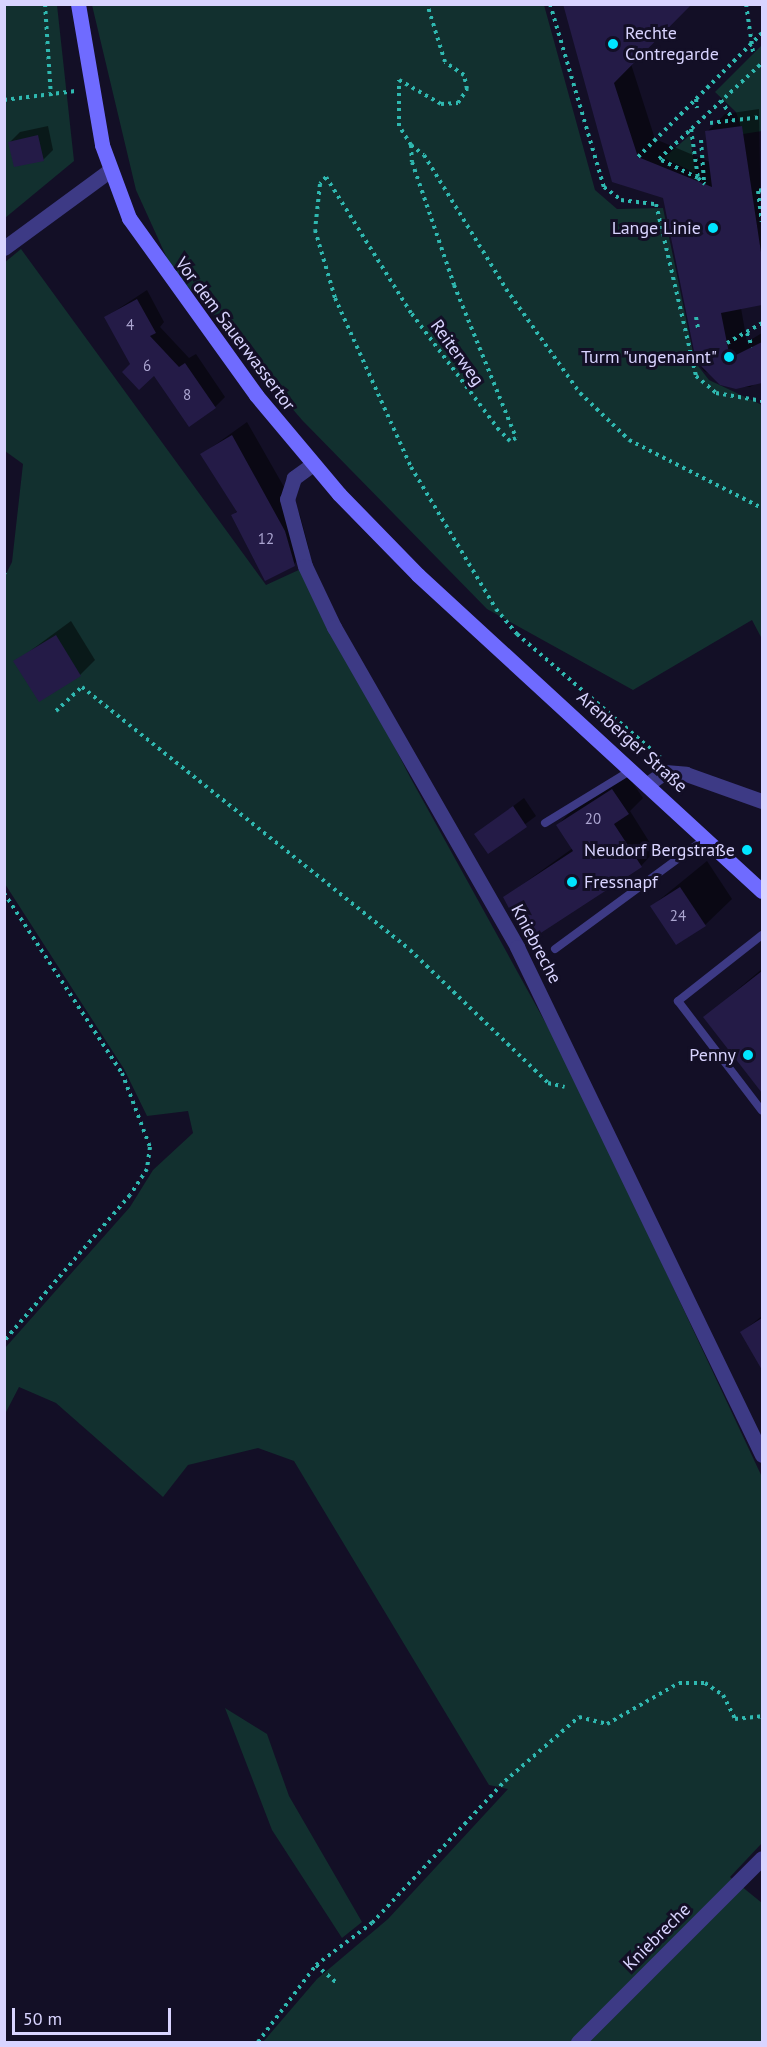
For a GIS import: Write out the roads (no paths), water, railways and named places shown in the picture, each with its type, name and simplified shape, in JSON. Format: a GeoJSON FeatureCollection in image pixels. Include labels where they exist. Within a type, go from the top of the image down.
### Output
{"type":"FeatureCollection","features":[{"type":"Feature","properties":{"kind":"main road","name":"Vor dem Sauerwassertor"},"geometry":{"type":"LineString","coordinates":[[78,4],[90,85],[110,170],[129,218],[158,264],[313,464],[472,625]]}},
{"type":"Feature","properties":{"kind":"main road","name":"Arenberger Straße"},"geometry":{"type":"LineString","coordinates":[[472,625],[709,836],[762,891]]}},
{"type":"Feature","properties":{"kind":"street"},"geometry":{"type":"LineString","coordinates":[[4,248],[110,170]]}},
{"type":"Feature","properties":{"kind":"street","name":"Kniebreche"},"geometry":{"type":"LineString","coordinates":[[313,464],[294,478],[287,499],[305,566],[334,627],[517,946],[590,1092],[762,1455]]}},
{"type":"Feature","properties":{"kind":"street"},"geometry":{"type":"LineString","coordinates":[[649,783],[675,772],[762,801]]}},
{"type":"Feature","properties":{"kind":"street","name":"Kniebreche"},"geometry":{"type":"LineString","coordinates":[[578,2043],[762,1858]]}},
{"type":"Feature","properties":{"kind":"lane"},"geometry":{"type":"LineString","coordinates":[[545,823],[633,769]]}},
{"type":"Feature","properties":{"kind":"lane"},"geometry":{"type":"LineString","coordinates":[[555,949],[709,836]]}},
{"type":"Feature","properties":{"kind":"lane"},"geometry":{"type":"LineString","coordinates":[[762,935],[678,1001],[762,1111]]}},
{"type":"Feature","properties":{"kind":"place","name":"Rechte Contregarde"},"geometry":{"type":"Point","coordinates":[613,44]}},
{"type":"Feature","properties":{"kind":"place","name":"Lange Linie"},"geometry":{"type":"Point","coordinates":[713,228]}},
{"type":"Feature","properties":{"kind":"place","name":"Turm \"ungenannt\""},"geometry":{"type":"Point","coordinates":[729,357]}},
{"type":"Feature","properties":{"kind":"place","name":"Neudorf Bergstraße"},"geometry":{"type":"Point","coordinates":[747,850]}},
{"type":"Feature","properties":{"kind":"place","name":"Fressnapf"},"geometry":{"type":"Point","coordinates":[572,882]}},
{"type":"Feature","properties":{"kind":"place","name":"Penny"},"geometry":{"type":"Point","coordinates":[748,1055]}}]}
